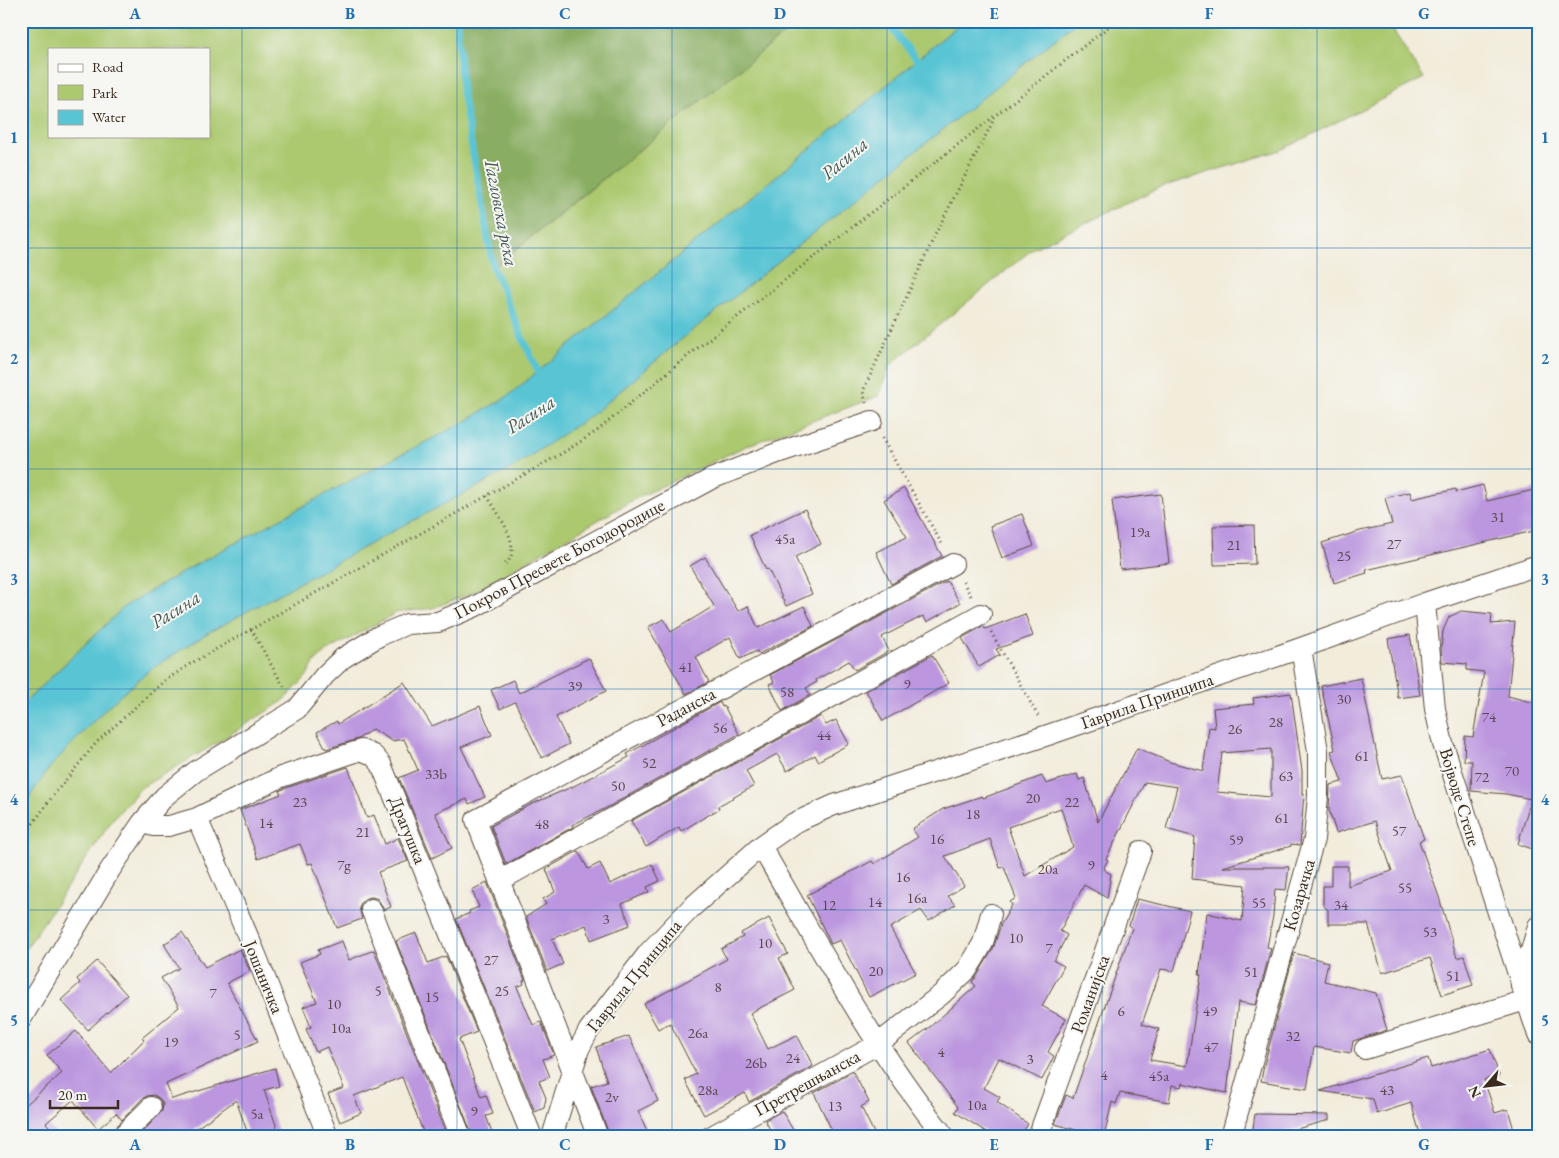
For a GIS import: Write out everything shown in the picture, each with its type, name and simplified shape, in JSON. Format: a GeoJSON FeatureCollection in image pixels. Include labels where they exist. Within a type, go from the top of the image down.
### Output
{"type":"FeatureCollection","features":[{"type":"Feature","properties":{"kind":"street","name":"Покров Пресвете Богодородице"},"geometry":{"type":"LineString","coordinates":[[21,1019],[110,870],[142,823],[165,796],[196,771],[297,709],[324,675],[343,658],[378,636],[407,624],[438,622],[474,607],[711,480],[777,453],[872,421]]}},
{"type":"Feature","properties":{"kind":"street","name":"Раданска"},"geometry":{"type":"LineString","coordinates":[[598,1137],[476,820],[953,564]]}},
{"type":"Feature","properties":{"kind":"street","name":"Гаврила Принципа"},"geometry":{"type":"LineString","coordinates":[[552,1137],[579,1049],[589,1030],[649,952],[691,908],[761,846],[794,823],[834,804],[1048,735],[1425,603],[1538,566]]}},
{"type":"Feature","properties":{"kind":"street","name":"Војводе Степе"},"geometry":{"type":"LineString","coordinates":[[1425,603],[1435,709],[1443,744],[1538,1035]]}},
{"type":"Feature","properties":{"kind":"street"},"geometry":{"type":"LineString","coordinates":[[500,881],[981,614]]}},
{"type":"Feature","properties":{"kind":"street","name":"Козарачка"},"geometry":{"type":"LineString","coordinates":[[1231,1137],[1314,839],[1318,796],[1318,751],[1301,648]]}},
{"type":"Feature","properties":{"kind":"street","name":"Драгушка"},"geometry":{"type":"LineString","coordinates":[[142,823],[154,826],[169,826],[197,818],[281,777],[322,762],[361,750],[373,754],[380,764],[532,1137]]}},
{"type":"Feature","properties":{"kind":"street","name":"Јошаничка"},"geometry":{"type":"LineString","coordinates":[[197,818],[256,954],[328,1137]]}},
{"type":"Feature","properties":{"kind":"street","name":"Претрешњанска"},"geometry":{"type":"LineString","coordinates":[[761,846],[817,944],[878,1044],[922,1108],[945,1137]]}},
{"type":"Feature","properties":{"kind":"street","name":"Романијска"},"geometry":{"type":"LineString","coordinates":[[1038,1137],[1141,851]]}},
{"type":"Feature","properties":{"kind":"street"},"geometry":{"type":"LineString","coordinates":[[371,909],[461,1137]]}},
{"type":"Feature","properties":{"kind":"street","name":"Претрешњанска"},"geometry":{"type":"LineString","coordinates":[[710,1137],[878,1044],[942,994],[966,970],[982,943],[991,914]]}},
{"type":"Feature","properties":{"kind":"street"},"geometry":{"type":"LineString","coordinates":[[1365,1049],[1523,993],[1538,926]]}},
{"type":"Feature","properties":{"kind":"street"},"geometry":{"type":"LineString","coordinates":[[121,1137],[151,1107]]}},
{"type":"Feature","properties":{"kind":"path"},"geometry":{"type":"LineString","coordinates":[[21,840],[55,793],[104,736],[163,682],[251,629],[566,452],[598,431],[690,354],[1116,21]]}},
{"type":"Feature","properties":{"kind":"path"},"geometry":{"type":"LineString","coordinates":[[872,421],[867,410],[863,391],[937,231],[995,116]]}},
{"type":"Feature","properties":{"kind":"path"},"geometry":{"type":"LineString","coordinates":[[488,496],[512,544],[511,557],[498,571]]}},
{"type":"Feature","properties":{"kind":"path"},"geometry":{"type":"LineString","coordinates":[[251,629],[297,709]]}},
{"type":"Feature","properties":{"kind":"green space"},"geometry":{"type":"Polygon","coordinates":[[[21,21],[457,21],[462,91],[494,267],[800,21],[963,21],[508,396],[461,424],[361,475],[193,566],[125,606],[21,706],[21,21]]]}},
{"type":"Feature","properties":{"kind":"green space"},"geometry":{"type":"Polygon","coordinates":[[[457,21],[800,21],[493,267],[462,91],[457,21]]]}},
{"type":"Feature","properties":{"kind":"green space"},"geometry":{"type":"Polygon","coordinates":[[[1078,21],[1387,21],[1424,78],[1281,150],[1158,188],[1034,248],[891,364],[878,396],[746,446],[633,500],[472,593],[433,608],[396,613],[326,652],[315,662],[306,677],[283,701],[142,787],[113,819],[21,956],[21,809],[50,767],[106,708],[151,669],[206,634],[514,467],[593,414],[678,342],[1078,21]]]}},
{"type":"Feature","properties":{"kind":"water","name":"Расина"},"geometry":{"type":"Polygon","coordinates":[[[963,21],[1078,21],[678,342],[593,414],[514,467],[206,634],[151,669],[106,708],[50,767],[21,809],[21,706],[125,606],[193,566],[361,475],[461,424],[508,396],[963,21]]]}},
{"type":"Feature","properties":{"kind":"building"},"geometry":{"type":"Polygon","coordinates":[[[1483,485],[1487,501],[1538,489],[1538,530],[1366,570],[1367,573],[1334,583],[1322,543],[1360,531],[1392,524],[1385,498],[1410,492],[1412,499],[1456,489],[1456,492],[1483,485]]]}},
{"type":"Feature","properties":{"kind":"building"},"geometry":{"type":"Polygon","coordinates":[[[904,488],[942,556],[891,584],[876,552],[907,537],[884,500],[904,488]]]}},
{"type":"Feature","properties":{"kind":"building"},"geometry":{"type":"Polygon","coordinates":[[[1161,494],[1169,563],[1120,569],[1112,500],[1161,494]]]}},
{"type":"Feature","properties":{"kind":"building"},"geometry":{"type":"Polygon","coordinates":[[[805,509],[821,544],[795,557],[812,594],[786,606],[768,569],[766,570],[750,535],[805,509]]]}},
{"type":"Feature","properties":{"kind":"building"},"geometry":{"type":"Polygon","coordinates":[[[1022,514],[1034,546],[1002,558],[990,526],[1022,514]]]}},
{"type":"Feature","properties":{"kind":"building"},"geometry":{"type":"Polygon","coordinates":[[[1254,525],[1255,564],[1214,565],[1213,526],[1254,525]]]}},
{"type":"Feature","properties":{"kind":"building"},"geometry":{"type":"Polygon","coordinates":[[[705,557],[738,611],[748,606],[758,628],[804,606],[813,626],[759,654],[757,651],[740,659],[730,637],[696,657],[709,682],[686,694],[648,627],[664,619],[671,632],[714,606],[690,566],[705,557]]]}},
{"type":"Feature","properties":{"kind":"building"},"geometry":{"type":"Polygon","coordinates":[[[947,581],[960,603],[927,622],[923,616],[882,637],[889,651],[855,670],[849,661],[816,680],[817,682],[806,688],[810,695],[782,711],[769,684],[774,682],[770,675],[947,581]]]}},
{"type":"Feature","properties":{"kind":"building"},"geometry":{"type":"Polygon","coordinates":[[[1461,611],[1492,614],[1491,624],[1515,622],[1508,696],[1538,704],[1538,851],[1518,844],[1531,799],[1506,794],[1471,791],[1472,761],[1464,761],[1465,736],[1473,737],[1484,672],[1467,670],[1467,664],[1442,662],[1441,649],[1443,631],[1449,617],[1461,611]]]}},
{"type":"Feature","properties":{"kind":"building"},"geometry":{"type":"Polygon","coordinates":[[[1025,614],[1033,636],[996,649],[1000,655],[979,667],[962,638],[983,626],[985,629],[1025,614]]]}},
{"type":"Feature","properties":{"kind":"building"},"geometry":{"type":"Polygon","coordinates":[[[1410,635],[1420,695],[1398,698],[1388,639],[1410,635]]]}},
{"type":"Feature","properties":{"kind":"building"},"geometry":{"type":"Polygon","coordinates":[[[932,655],[949,683],[883,721],[866,691],[932,655]]]}},
{"type":"Feature","properties":{"kind":"building"},"geometry":{"type":"Polygon","coordinates":[[[589,658],[606,691],[556,717],[569,744],[542,758],[515,702],[500,709],[491,690],[513,680],[519,693],[589,658]]]}},
{"type":"Feature","properties":{"kind":"building"},"geometry":{"type":"Polygon","coordinates":[[[1361,678],[1382,779],[1402,775],[1424,839],[1419,841],[1439,897],[1457,958],[1464,956],[1473,985],[1442,995],[1430,958],[1382,973],[1368,924],[1328,924],[1328,910],[1323,905],[1323,886],[1331,886],[1331,866],[1348,866],[1348,886],[1392,871],[1375,821],[1336,833],[1329,810],[1330,785],[1342,782],[1331,751],[1335,750],[1321,686],[1361,678]]]}},
{"type":"Feature","properties":{"kind":"building"},"geometry":{"type":"Polygon","coordinates":[[[404,682],[432,726],[480,706],[492,735],[461,747],[485,797],[469,804],[467,799],[435,813],[452,848],[432,858],[399,778],[418,770],[404,739],[392,741],[373,729],[358,739],[326,749],[317,732],[337,721],[338,724],[404,682]]]}},
{"type":"Feature","properties":{"kind":"building"},"geometry":{"type":"Polygon","coordinates":[[[1291,693],[1302,771],[1302,794],[1304,793],[1300,845],[1291,844],[1291,846],[1223,867],[1289,867],[1286,890],[1275,889],[1273,916],[1267,947],[1271,948],[1256,1005],[1238,1002],[1227,1093],[1182,1083],[1181,1087],[1172,1085],[1169,1102],[1120,1093],[1116,1104],[1112,1102],[1104,1137],[1075,1137],[1076,1130],[1055,1124],[1066,1095],[1073,1098],[1132,928],[1129,926],[1137,899],[1190,911],[1174,971],[1161,969],[1142,1024],[1159,1029],[1150,1060],[1187,1066],[1201,975],[1199,975],[1207,913],[1242,921],[1245,885],[1192,879],[1195,837],[1166,829],[1177,787],[1145,782],[1106,859],[1108,860],[1103,869],[1111,874],[1107,898],[1084,885],[1060,931],[1067,935],[1054,961],[1064,966],[1042,1006],[1066,1019],[1048,1052],[1054,1056],[1042,1080],[999,1058],[984,1088],[1000,1097],[997,1102],[1028,1124],[1020,1137],[994,1137],[955,1112],[958,1107],[909,1043],[976,986],[972,982],[993,949],[1001,924],[1012,905],[1010,902],[1016,898],[1004,867],[1000,868],[990,839],[945,856],[964,886],[948,896],[955,905],[929,921],[921,910],[890,928],[916,973],[869,997],[840,940],[831,944],[807,895],[872,861],[874,864],[918,837],[912,829],[943,809],[982,796],[983,798],[1042,776],[1046,784],[1077,774],[1079,780],[1084,778],[1098,822],[1137,748],[1170,762],[1203,771],[1209,727],[1215,728],[1213,708],[1254,704],[1253,698],[1291,693]],[[1271,749],[1222,753],[1217,792],[1271,797],[1271,749]],[[1061,808],[1008,827],[1025,876],[1073,847],[1061,808]]]}},
{"type":"Feature","properties":{"kind":"building"},"geometry":{"type":"Polygon","coordinates":[[[720,702],[739,734],[572,825],[573,827],[506,864],[491,826],[629,757],[627,754],[720,702]]]}},
{"type":"Feature","properties":{"kind":"building"},"geometry":{"type":"Polygon","coordinates":[[[821,716],[826,725],[836,720],[849,744],[818,761],[815,755],[787,771],[777,754],[746,771],[754,786],[718,806],[719,809],[681,831],[679,827],[646,847],[631,821],[821,716]]]}},
{"type":"Feature","properties":{"kind":"building"},"geometry":{"type":"Polygon","coordinates":[[[348,767],[367,818],[374,815],[385,844],[398,838],[408,861],[378,872],[391,907],[384,910],[378,899],[366,898],[359,907],[362,919],[337,928],[312,863],[308,864],[300,844],[258,859],[240,810],[281,794],[279,791],[286,788],[348,767]]]}},
{"type":"Feature","properties":{"kind":"building"},"geometry":{"type":"Polygon","coordinates":[[[578,851],[588,869],[600,863],[610,884],[652,864],[660,881],[647,887],[649,892],[622,904],[630,925],[591,940],[586,925],[552,939],[563,964],[547,971],[526,917],[546,904],[543,899],[555,892],[546,869],[578,851]]]}},
{"type":"Feature","properties":{"kind":"building"},"geometry":{"type":"Polygon","coordinates":[[[487,882],[525,980],[523,981],[524,984],[517,987],[533,1025],[541,1022],[554,1055],[543,1059],[550,1077],[539,1081],[546,1098],[544,1108],[535,1112],[456,919],[479,907],[472,890],[487,882]]]}},
{"type":"Feature","properties":{"kind":"building"},"geometry":{"type":"Polygon","coordinates":[[[769,918],[788,954],[779,958],[795,990],[750,1013],[768,1049],[797,1035],[813,1066],[749,1102],[745,1093],[704,1115],[685,1080],[696,1074],[670,1023],[658,1029],[644,1004],[727,959],[721,949],[743,937],[741,933],[769,918]]]}},
{"type":"Feature","properties":{"kind":"building"},"geometry":{"type":"Polygon","coordinates":[[[182,932],[205,967],[240,949],[250,971],[227,983],[258,1041],[166,1084],[172,1099],[275,1068],[279,1086],[264,1090],[280,1137],[249,1137],[236,1100],[184,1137],[138,1137],[162,1111],[163,1104],[154,1095],[143,1098],[122,1120],[116,1113],[98,1129],[73,1100],[46,1123],[59,1137],[21,1137],[21,1109],[62,1073],[47,1055],[76,1031],[111,1073],[144,1040],[142,1038],[179,1007],[161,978],[179,968],[164,944],[182,932]]]}},
{"type":"Feature","properties":{"kind":"building"},"geometry":{"type":"Polygon","coordinates":[[[416,933],[428,963],[446,956],[477,1032],[459,1039],[481,1097],[486,1095],[493,1114],[486,1116],[492,1132],[479,1137],[473,1137],[396,941],[416,933]]]}},
{"type":"Feature","properties":{"kind":"building"},"geometry":{"type":"Polygon","coordinates":[[[342,941],[349,960],[374,950],[448,1137],[425,1137],[402,1077],[354,1096],[361,1113],[340,1122],[328,1094],[344,1088],[327,1047],[316,1052],[306,1029],[311,1027],[303,1007],[317,1002],[300,962],[320,954],[318,950],[342,941]]]}},
{"type":"Feature","properties":{"kind":"building"},"geometry":{"type":"Polygon","coordinates":[[[1294,953],[1328,962],[1324,981],[1376,993],[1387,1030],[1353,1041],[1351,1053],[1314,1047],[1307,1089],[1261,1081],[1294,953]]]}},
{"type":"Feature","properties":{"kind":"building"},"geometry":{"type":"Polygon","coordinates":[[[97,961],[127,995],[88,1030],[61,1000],[80,983],[77,979],[97,961]]]}},
{"type":"Feature","properties":{"kind":"building"},"geometry":{"type":"Polygon","coordinates":[[[629,1036],[658,1101],[638,1111],[650,1137],[610,1137],[591,1086],[607,1081],[596,1047],[629,1036]]]}},
{"type":"Feature","properties":{"kind":"building"},"geometry":{"type":"Polygon","coordinates":[[[1490,1049],[1499,1075],[1484,1080],[1495,1113],[1508,1109],[1516,1137],[1421,1137],[1411,1103],[1377,1114],[1373,1099],[1320,1091],[1428,1058],[1431,1068],[1490,1049]]]}},
{"type":"Feature","properties":{"kind":"building"},"geometry":{"type":"Polygon","coordinates":[[[853,1072],[869,1102],[861,1107],[876,1137],[835,1137],[814,1093],[853,1072]]]}},
{"type":"Feature","properties":{"kind":"building"},"geometry":{"type":"Polygon","coordinates":[[[782,1111],[797,1137],[774,1137],[765,1120],[782,1111]]]}},
{"type":"Feature","properties":{"kind":"building"},"geometry":{"type":"Polygon","coordinates":[[[1255,1114],[1329,1115],[1329,1120],[1275,1135],[1252,1135],[1255,1114]]]}},
{"type":"Feature","properties":{"kind":"waterway","name":"Гагловска река"},"geometry":{"type":"LineString","coordinates":[[457,21],[462,91],[493,267],[541,378]]}},
{"type":"Feature","properties":{"kind":"waterway"},"geometry":{"type":"LineString","coordinates":[[885,21],[923,67]]}}]}
